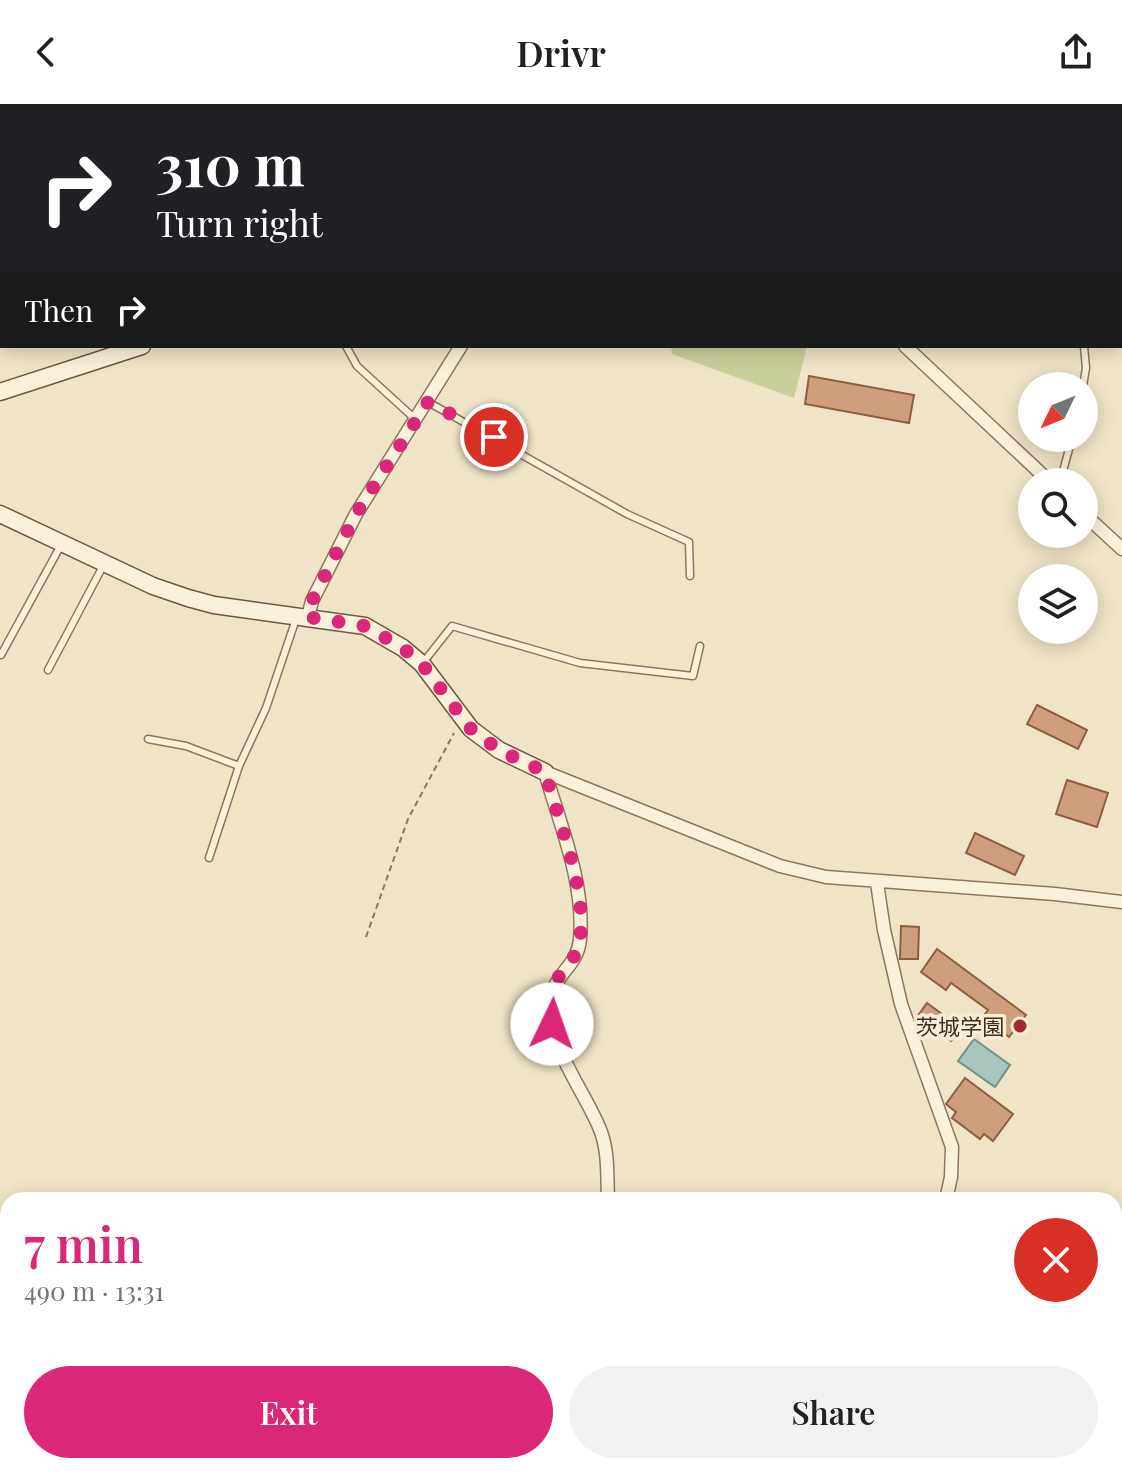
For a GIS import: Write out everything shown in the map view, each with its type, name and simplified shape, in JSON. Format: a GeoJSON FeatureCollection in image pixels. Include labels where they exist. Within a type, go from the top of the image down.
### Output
{"type":"FeatureCollection","features":[{"type":"Feature","properties":{"kind":"street"},"geometry":{"type":"LineString","coordinates":[[0,392],[136,348]]}},
{"type":"Feature","properties":{"kind":"street"},"geometry":{"type":"LineString","coordinates":[[302,616],[356,514],[460,348]]}},
{"type":"Feature","properties":{"kind":"street"},"geometry":{"type":"LineString","coordinates":[[907,348],[1035,468]]}},
{"type":"Feature","properties":{"kind":"street"},"geometry":{"type":"LineString","coordinates":[[0,514],[188,598],[214,605],[365,626],[403,648],[422,664],[471,729],[499,750],[545,772],[780,866],[826,877],[877,883],[1055,894],[1122,902]]}},
{"type":"Feature","properties":{"kind":"street"},"geometry":{"type":"LineString","coordinates":[[1098,527],[1122,549]]}},
{"type":"Feature","properties":{"kind":"street"},"geometry":{"type":"LineString","coordinates":[[545,772],[580,896],[580,942],[576,954],[551,989],[552,1024],[564,1061],[600,1129],[605,1146],[608,1192]]}},
{"type":"Feature","properties":{"kind":"street"},"geometry":{"type":"LineString","coordinates":[[877,883],[901,1004],[952,1147],[948,1192]]}},
{"type":"Feature","properties":{"kind":"lane"},"geometry":{"type":"LineString","coordinates":[[347,348],[357,366],[416,420]]}},
{"type":"Feature","properties":{"kind":"lane"},"geometry":{"type":"LineString","coordinates":[[1084,348],[1085,372]]}},
{"type":"Feature","properties":{"kind":"lane"},"geometry":{"type":"LineString","coordinates":[[428,402],[627,514],[689,542],[690,576]]}},
{"type":"Feature","properties":{"kind":"lane"},"geometry":{"type":"LineString","coordinates":[[1,655],[62,542]]}},
{"type":"Feature","properties":{"kind":"lane"},"geometry":{"type":"LineString","coordinates":[[48,670],[104,562]]}},
{"type":"Feature","properties":{"kind":"lane"},"geometry":{"type":"LineString","coordinates":[[209,858],[239,766],[266,708],[302,616]]}},
{"type":"Feature","properties":{"kind":"lane"},"geometry":{"type":"LineString","coordinates":[[422,664],[452,626],[580,663],[693,676],[700,646]]}},
{"type":"Feature","properties":{"kind":"lane"},"geometry":{"type":"LineString","coordinates":[[148,739],[186,746],[239,766]]}},
{"type":"Feature","properties":{"kind":"path"},"geometry":{"type":"LineString","coordinates":[[366,937],[408,819],[462,717]]}},
{"type":"Feature","properties":{"kind":"green space"},"geometry":{"type":"Polygon","coordinates":[[[671,348],[806,348],[794,398],[672,354],[671,348]]]}},
{"type":"Feature","properties":{"kind":"water"},"geometry":{"type":"Polygon","coordinates":[[[974,1039],[1010,1065],[995,1087],[958,1061],[974,1039]]]}},
{"type":"Feature","properties":{"kind":"building"},"geometry":{"type":"Polygon","coordinates":[[[809,376],[914,395],[909,423],[805,404],[809,376]]]}},
{"type":"Feature","properties":{"kind":"building"},"geometry":{"type":"Polygon","coordinates":[[[1037,705],[1087,730],[1078,749],[1027,724],[1037,705]]]}},
{"type":"Feature","properties":{"kind":"building"},"geometry":{"type":"Polygon","coordinates":[[[1067,780],[1108,793],[1097,827],[1056,814],[1067,780]]]}},
{"type":"Feature","properties":{"kind":"building"},"geometry":{"type":"Polygon","coordinates":[[[975,833],[1024,856],[1015,875],[966,853],[975,833]]]}},
{"type":"Feature","properties":{"kind":"building"},"geometry":{"type":"Polygon","coordinates":[[[901,926],[919,927],[918,959],[900,959],[901,926]]]}},
{"type":"Feature","properties":{"kind":"building"},"geometry":{"type":"Polygon","coordinates":[[[937,949],[1026,1015],[1009,1037],[982,1018],[988,1010],[951,983],[946,990],[921,972],[937,949]]]}},
{"type":"Feature","properties":{"kind":"building"},"geometry":{"type":"Polygon","coordinates":[[[927,1003],[961,1028],[951,1041],[917,1017],[927,1003]]]}},
{"type":"Feature","properties":{"kind":"building"},"geometry":{"type":"Polygon","coordinates":[[[965,1078],[1013,1114],[993,1141],[984,1134],[980,1139],[952,1118],[956,1112],[946,1104],[965,1078]]]}},
{"type":"Feature","properties":{"kind":"place","name":"茨城学園"},"geometry":{"type":"Point","coordinates":[1020,1026]}},
{"type":"Feature","properties":{"kind":"route"},"geometry":{"type":"LineString","coordinates":[[494,437],[428,402],[356,514],[312,601],[308,617],[365,626],[403,648],[422,664],[471,729],[499,750],[545,772],[580,896],[580,942],[576,954],[551,989],[552,1024]]}}]}
